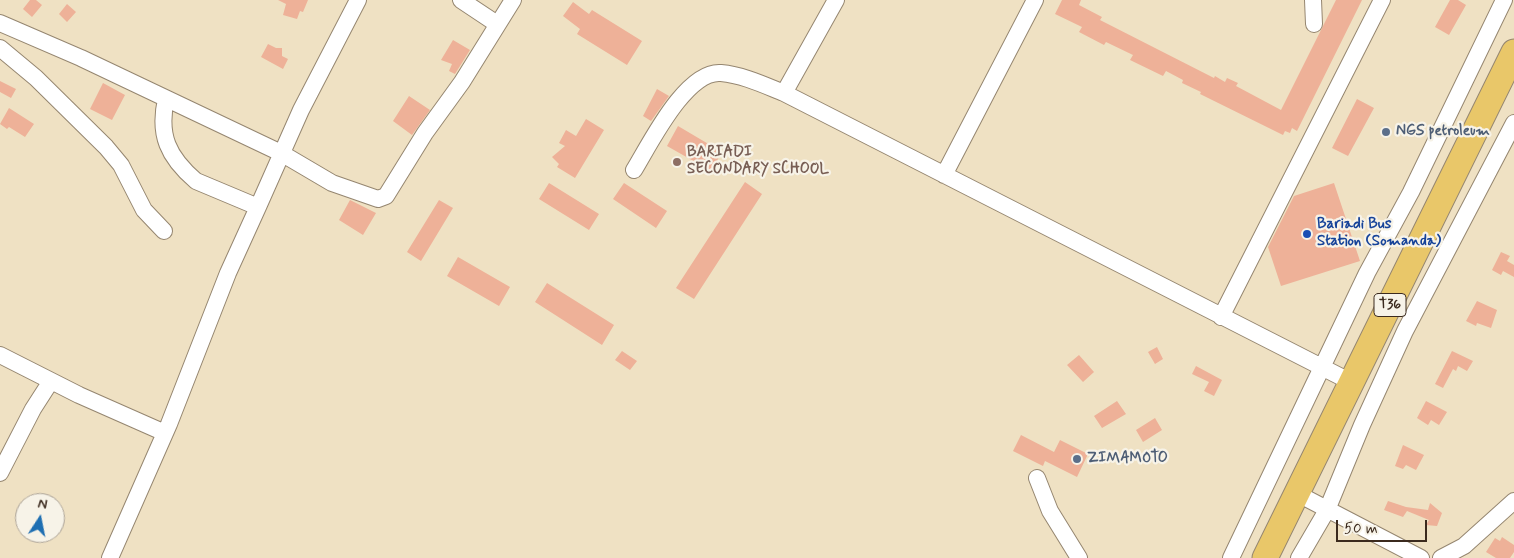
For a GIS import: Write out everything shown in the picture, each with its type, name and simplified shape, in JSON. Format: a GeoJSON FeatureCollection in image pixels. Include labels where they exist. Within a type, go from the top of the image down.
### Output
{"type":"FeatureCollection","features":[{"type":"Feature","properties":{"kind":"highway","name":"T36"},"geometry":{"type":"LineString","coordinates":[[1265,558],[1514,52]]}},
{"type":"Feature","properties":{"kind":"street"},"geometry":{"type":"LineString","coordinates":[[110,558],[165,433],[228,273],[301,110],[358,0]]}},
{"type":"Feature","properties":{"kind":"street"},"geometry":{"type":"LineString","coordinates":[[461,0],[497,24]]}},
{"type":"Feature","properties":{"kind":"street"},"geometry":{"type":"LineString","coordinates":[[0,23],[64,50],[282,153],[332,183],[361,195],[382,199],[386,196],[430,126],[462,82],[513,0]]}},
{"type":"Feature","properties":{"kind":"street"},"geometry":{"type":"LineString","coordinates":[[784,93],[836,0]]}},
{"type":"Feature","properties":{"kind":"street"},"geometry":{"type":"LineString","coordinates":[[944,175],[1035,0]]}},
{"type":"Feature","properties":{"kind":"street"},"geometry":{"type":"LineString","coordinates":[[1313,0],[1314,24]]}},
{"type":"Feature","properties":{"kind":"street"},"geometry":{"type":"LineString","coordinates":[[1221,317],[1382,0]]}},
{"type":"Feature","properties":{"kind":"street"},"geometry":{"type":"LineString","coordinates":[[1231,558],[1322,367],[1504,0]]}},
{"type":"Feature","properties":{"kind":"street"},"geometry":{"type":"LineString","coordinates":[[0,48],[42,84],[106,147],[121,165],[144,210],[164,231]]}},
{"type":"Feature","properties":{"kind":"street"},"geometry":{"type":"LineString","coordinates":[[634,170],[689,87],[704,76],[719,73],[746,78],[784,93],[1351,382]]}},
{"type":"Feature","properties":{"kind":"street"},"geometry":{"type":"LineString","coordinates":[[166,99],[162,118],[167,146],[187,174],[196,181],[258,207]]}},
{"type":"Feature","properties":{"kind":"street"},"geometry":{"type":"LineString","coordinates":[[1299,558],[1328,510],[1362,424],[1405,331],[1514,123]]}},
{"type":"Feature","properties":{"kind":"street"},"geometry":{"type":"LineString","coordinates":[[0,355],[51,381],[165,433]]}},
{"type":"Feature","properties":{"kind":"street"},"geometry":{"type":"LineString","coordinates":[[0,473],[33,409],[51,381]]}},
{"type":"Feature","properties":{"kind":"street"},"geometry":{"type":"LineString","coordinates":[[1037,478],[1050,511],[1079,558]]}},
{"type":"Feature","properties":{"kind":"street"},"geometry":{"type":"LineString","coordinates":[[1298,494],[1421,558]]}},
{"type":"Feature","properties":{"kind":"street"},"geometry":{"type":"LineString","coordinates":[[1441,558],[1464,546],[1514,501]]}},
{"type":"Feature","properties":{"kind":"building"},"geometry":{"type":"Polygon","coordinates":[[[30,0],[36,0],[42,5],[32,17],[23,9],[30,0]]]}},
{"type":"Feature","properties":{"kind":"building"},"geometry":{"type":"Polygon","coordinates":[[[278,0],[308,0],[303,12],[300,11],[297,19],[283,15],[286,4],[278,0]]]}},
{"type":"Feature","properties":{"kind":"building"},"geometry":{"type":"Polygon","coordinates":[[[1062,0],[1081,0],[1079,5],[1102,17],[1100,20],[1214,78],[1215,76],[1225,82],[1227,78],[1238,83],[1236,86],[1281,110],[1336,0],[1362,0],[1297,131],[1292,128],[1290,133],[1285,131],[1283,135],[1200,94],[1201,92],[1182,83],[1183,80],[1166,71],[1163,76],[1130,60],[1133,55],[1106,42],[1104,45],[1079,32],[1082,27],[1055,14],[1062,0]]]}},
{"type":"Feature","properties":{"kind":"building"},"geometry":{"type":"Polygon","coordinates":[[[1450,0],[1458,0],[1466,5],[1449,35],[1435,27],[1450,0]]]}},
{"type":"Feature","properties":{"kind":"building"},"geometry":{"type":"Polygon","coordinates":[[[573,2],[589,14],[592,10],[642,41],[627,65],[577,34],[580,29],[563,16],[573,2]]]}},
{"type":"Feature","properties":{"kind":"building"},"geometry":{"type":"Polygon","coordinates":[[[67,4],[76,12],[67,22],[59,14],[67,4]]]}},
{"type":"Feature","properties":{"kind":"building"},"geometry":{"type":"Polygon","coordinates":[[[453,40],[470,50],[455,74],[449,71],[452,64],[441,60],[453,40]]]}},
{"type":"Feature","properties":{"kind":"building"},"geometry":{"type":"Polygon","coordinates":[[[268,44],[276,48],[282,48],[282,56],[288,59],[283,69],[261,57],[268,44]]]}},
{"type":"Feature","properties":{"kind":"building"},"geometry":{"type":"Polygon","coordinates":[[[0,81],[16,89],[11,98],[0,92],[0,81]]]}},
{"type":"Feature","properties":{"kind":"building"},"geometry":{"type":"Polygon","coordinates":[[[103,83],[125,95],[112,120],[90,109],[103,83]]]}},
{"type":"Feature","properties":{"kind":"building"},"geometry":{"type":"Polygon","coordinates":[[[657,89],[669,96],[651,121],[643,116],[657,89]]]}},
{"type":"Feature","properties":{"kind":"building"},"geometry":{"type":"Polygon","coordinates":[[[409,96],[430,110],[412,135],[393,121],[409,96]]]}},
{"type":"Feature","properties":{"kind":"building"},"geometry":{"type":"Polygon","coordinates":[[[1357,99],[1374,108],[1348,156],[1332,148],[1357,99]]]}},
{"type":"Feature","properties":{"kind":"building"},"geometry":{"type":"Polygon","coordinates":[[[9,108],[34,124],[25,137],[0,124],[9,108]]]}},
{"type":"Feature","properties":{"kind":"building"},"geometry":{"type":"Polygon","coordinates":[[[586,119],[604,130],[575,178],[557,167],[559,164],[552,157],[565,146],[559,143],[566,130],[576,136],[586,119]]]}},
{"type":"Feature","properties":{"kind":"building"},"geometry":{"type":"Polygon","coordinates":[[[678,126],[722,152],[711,171],[667,146],[678,126]]]}},
{"type":"Feature","properties":{"kind":"building"},"geometry":{"type":"Polygon","coordinates":[[[745,182],[762,194],[694,299],[676,288],[745,182]]]}},
{"type":"Feature","properties":{"kind":"building"},"geometry":{"type":"Polygon","coordinates":[[[549,183],[599,214],[589,230],[539,199],[549,183]]]}},
{"type":"Feature","properties":{"kind":"building"},"geometry":{"type":"Polygon","coordinates":[[[624,183],[667,211],[656,228],[613,199],[624,183]]]}},
{"type":"Feature","properties":{"kind":"building","name":"Bariadi Bus Station (Somanda)"},"geometry":{"type":"Polygon","coordinates":[[[1334,183],[1360,261],[1281,286],[1268,247],[1294,196],[1334,183]]]}},
{"type":"Feature","properties":{"kind":"building"},"geometry":{"type":"Polygon","coordinates":[[[350,200],[376,213],[363,235],[339,220],[350,200]]]}},
{"type":"Feature","properties":{"kind":"building"},"geometry":{"type":"Polygon","coordinates":[[[439,200],[453,208],[421,261],[407,252],[439,200]]]}},
{"type":"Feature","properties":{"kind":"building"},"geometry":{"type":"Polygon","coordinates":[[[1501,252],[1510,256],[1507,261],[1514,265],[1514,277],[1503,271],[1501,275],[1492,270],[1501,252]]]}},
{"type":"Feature","properties":{"kind":"building"},"geometry":{"type":"Polygon","coordinates":[[[458,257],[510,287],[499,306],[447,276],[458,257]]]}},
{"type":"Feature","properties":{"kind":"building"},"geometry":{"type":"Polygon","coordinates":[[[547,283],[614,325],[602,345],[535,302],[547,283]]]}},
{"type":"Feature","properties":{"kind":"building"},"geometry":{"type":"Polygon","coordinates":[[[1477,301],[1497,310],[1491,328],[1477,323],[1476,326],[1466,321],[1477,301]]]}},
{"type":"Feature","properties":{"kind":"building"},"geometry":{"type":"Polygon","coordinates":[[[1157,347],[1163,359],[1155,364],[1148,352],[1157,347]]]}},
{"type":"Feature","properties":{"kind":"building"},"geometry":{"type":"Polygon","coordinates":[[[622,351],[637,361],[630,370],[615,360],[622,351]]]}},
{"type":"Feature","properties":{"kind":"building"},"geometry":{"type":"Polygon","coordinates":[[[1452,351],[1473,361],[1467,371],[1458,366],[1456,371],[1453,369],[1443,388],[1435,384],[1452,351]]]}},
{"type":"Feature","properties":{"kind":"building"},"geometry":{"type":"Polygon","coordinates":[[[1079,355],[1094,372],[1083,382],[1067,365],[1079,355]]]}},
{"type":"Feature","properties":{"kind":"building"},"geometry":{"type":"Polygon","coordinates":[[[1196,366],[1222,380],[1214,396],[1204,391],[1209,382],[1192,374],[1196,366]]]}},
{"type":"Feature","properties":{"kind":"building"},"geometry":{"type":"Polygon","coordinates":[[[1117,401],[1126,414],[1102,428],[1094,416],[1117,401]]]}},
{"type":"Feature","properties":{"kind":"building"},"geometry":{"type":"Polygon","coordinates":[[[1426,401],[1447,412],[1439,425],[1431,420],[1428,425],[1417,418],[1426,401]]]}},
{"type":"Feature","properties":{"kind":"building"},"geometry":{"type":"Polygon","coordinates":[[[1155,418],[1162,430],[1143,442],[1136,430],[1155,418]]]}},
{"type":"Feature","properties":{"kind":"building"},"geometry":{"type":"Polygon","coordinates":[[[1021,435],[1054,452],[1060,440],[1088,454],[1077,477],[1045,461],[1043,466],[1013,451],[1021,435]]]}},
{"type":"Feature","properties":{"kind":"building"},"geometry":{"type":"Polygon","coordinates":[[[1403,445],[1424,455],[1416,470],[1406,465],[1403,469],[1395,466],[1403,445]]]}},
{"type":"Feature","properties":{"kind":"building"},"geometry":{"type":"Polygon","coordinates":[[[1388,501],[1406,507],[1428,510],[1430,503],[1442,513],[1437,526],[1426,525],[1429,520],[1407,511],[1403,517],[1384,510],[1388,501]]]}},
{"type":"Feature","properties":{"kind":"building"},"geometry":{"type":"Polygon","coordinates":[[[1502,537],[1514,545],[1514,552],[1510,558],[1496,558],[1486,552],[1495,538],[1500,541],[1502,537]]]}},
{"type":"Feature","properties":{"kind":"place","name":"NGS petroleum"},"geometry":{"type":"Point","coordinates":[1386,132]}},
{"type":"Feature","properties":{"kind":"place","name":"BARIADI SECONDARY SCHOOL"},"geometry":{"type":"Point","coordinates":[677,162]}},
{"type":"Feature","properties":{"kind":"place","name":"Bariadi Bus Station (Somanda)"},"geometry":{"type":"Point","coordinates":[1307,234]}},
{"type":"Feature","properties":{"kind":"place","name":"ZIMAMOTO"},"geometry":{"type":"Point","coordinates":[1077,459]}}]}
